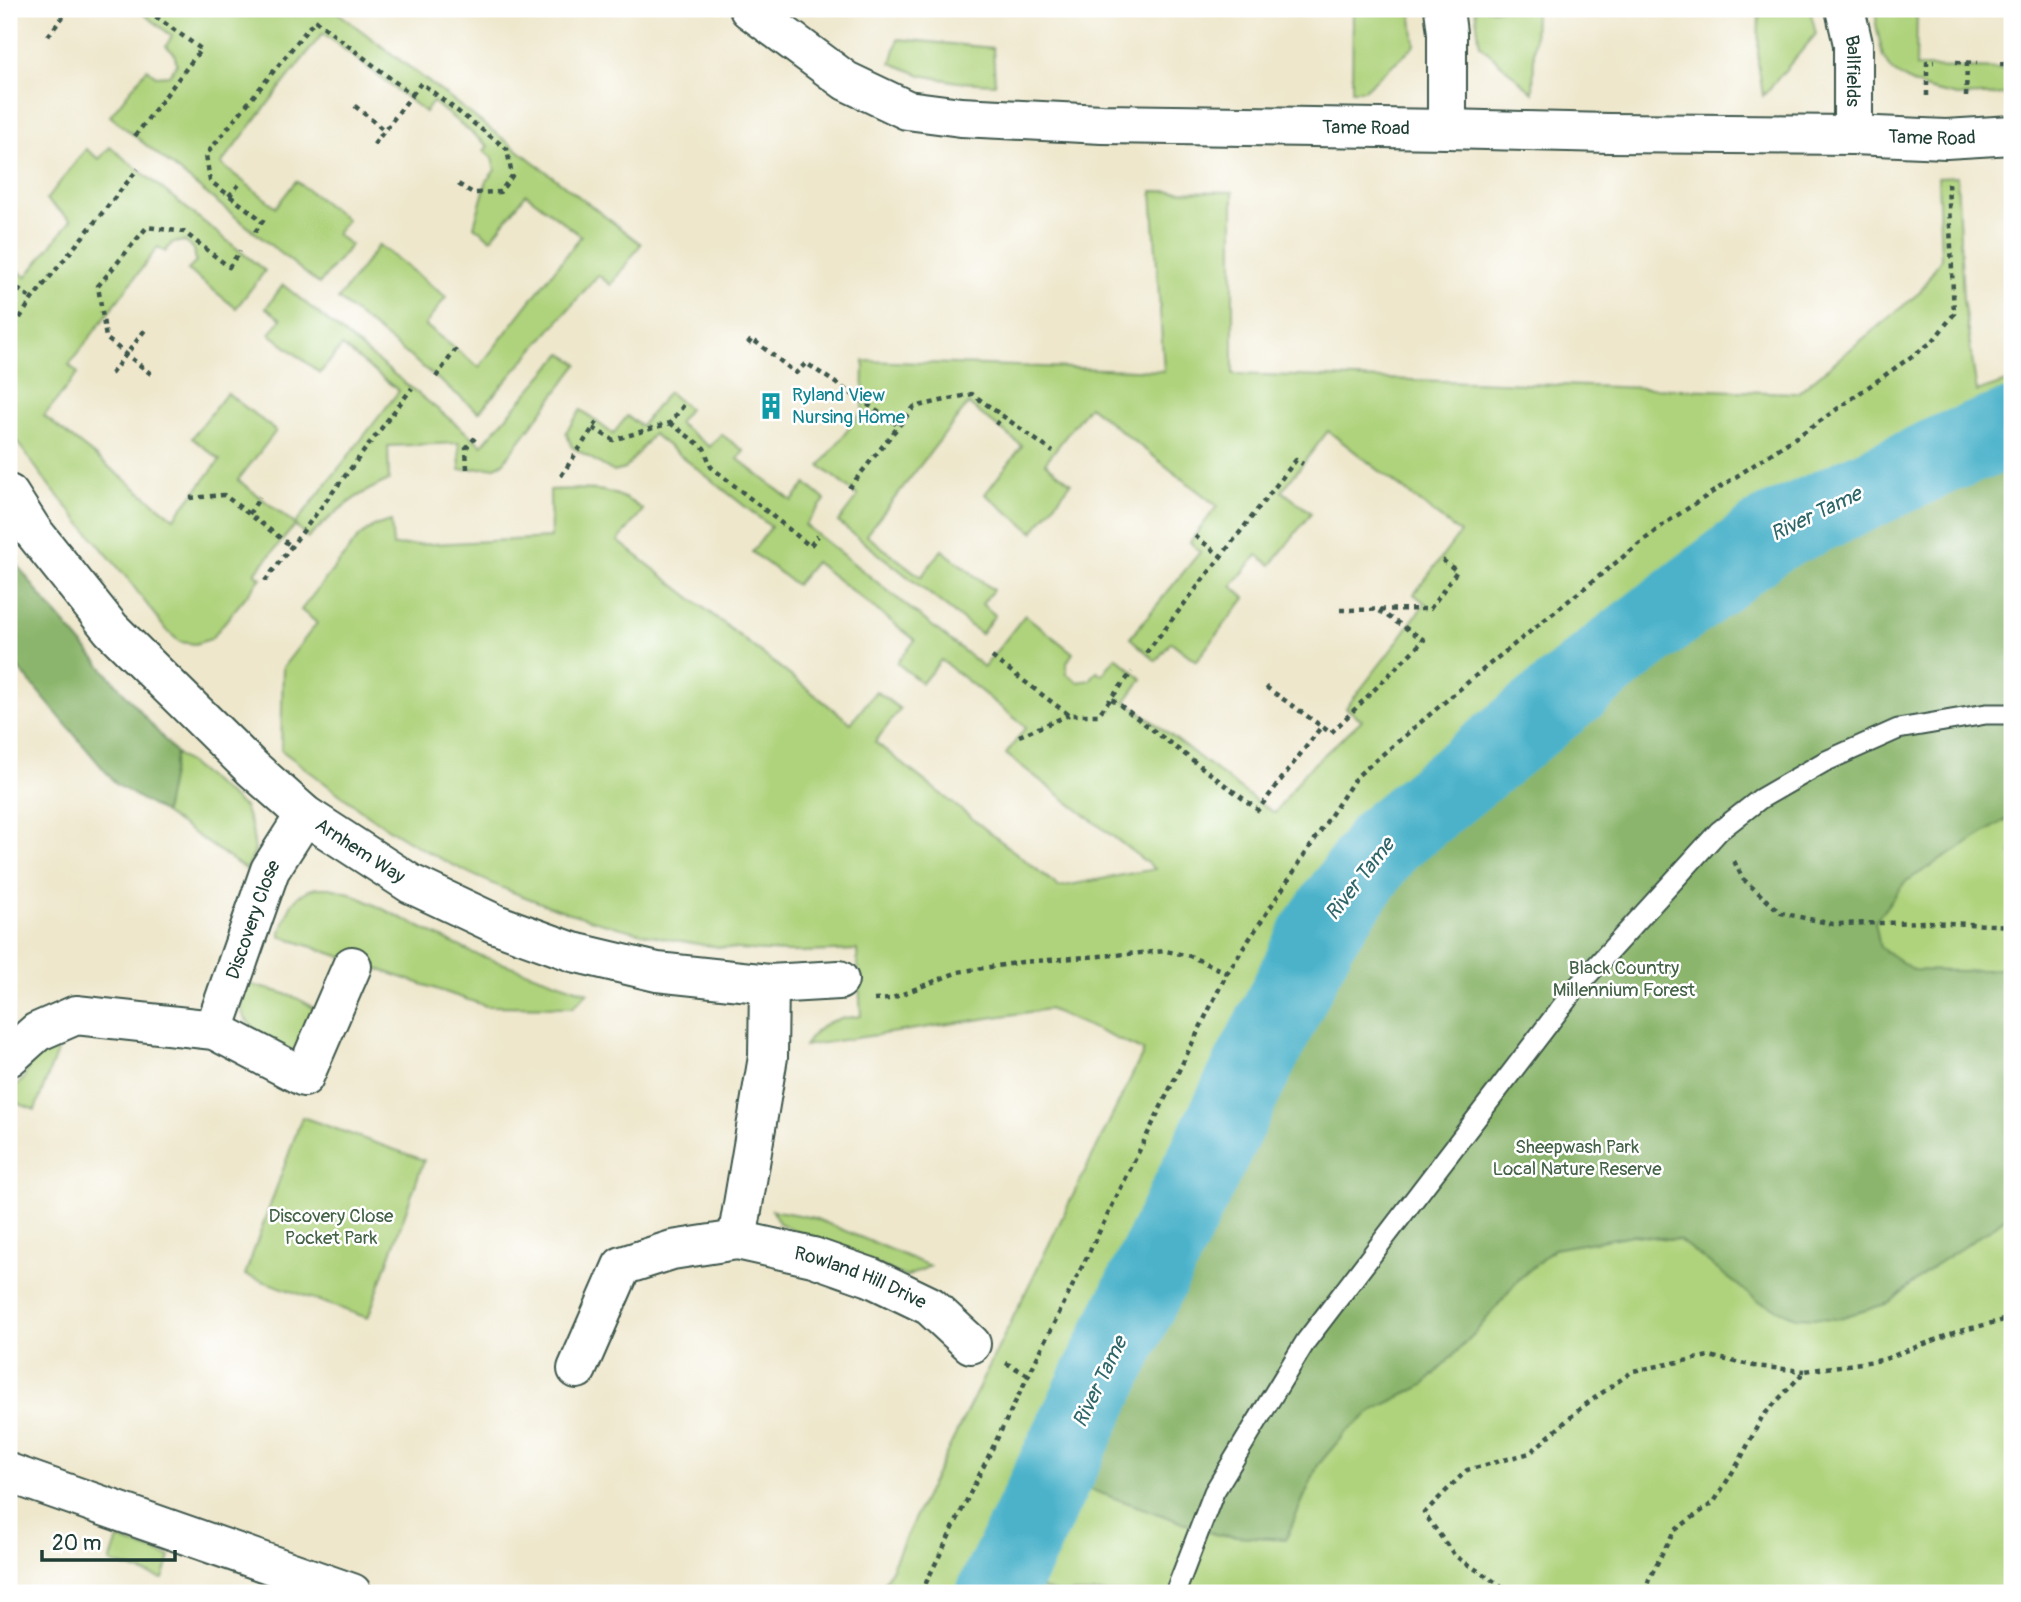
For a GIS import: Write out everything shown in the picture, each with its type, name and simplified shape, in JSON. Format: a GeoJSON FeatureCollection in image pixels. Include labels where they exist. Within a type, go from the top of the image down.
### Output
{"type":"FeatureCollection","features":[{"type":"Feature","properties":{"kind":"street","name":"Tame Road"},"geometry":{"type":"LineString","coordinates":[[749,9],[846,81],[907,110],[961,117],[1102,124],[1853,135],[1946,139],[2010,120]]}},
{"type":"Feature","properties":{"kind":"street"},"geometry":{"type":"LineString","coordinates":[[1444,9],[1447,33],[1447,129]]}},
{"type":"Feature","properties":{"kind":"street","name":"Ballfields"},"geometry":{"type":"LineString","coordinates":[[1845,9],[1853,44],[1853,135]]}},
{"type":"Feature","properties":{"kind":"street","name":"Arnhem Way"},"geometry":{"type":"LineString","coordinates":[[9,494],[32,530],[111,629],[252,768],[305,815],[411,884],[509,929],[573,952],[657,972],[769,984],[839,980]]}},
{"type":"Feature","properties":{"kind":"street","name":"Discovery Close"},"geometry":{"type":"LineString","coordinates":[[214,1030],[270,870],[305,815]]}},
{"type":"Feature","properties":{"kind":"street"},"geometry":{"type":"LineString","coordinates":[[9,1056],[37,1032],[76,1015],[214,1030],[304,1077],[352,966]]}},
{"type":"Feature","properties":{"kind":"street"},"geometry":{"type":"LineString","coordinates":[[737,1240],[768,1057],[769,984]]}},
{"type":"Feature","properties":{"kind":"street","name":"Rowland Hill Drive"},"geometry":{"type":"LineString","coordinates":[[577,1369],[622,1266],[672,1250],[737,1240],[813,1257],[870,1277],[930,1306],[971,1344]]}},
{"type":"Feature","properties":{"kind":"street"},"geometry":{"type":"LineString","coordinates":[[9,1473],[352,1593]]}},
{"type":"Feature","properties":{"kind":"lane"},"geometry":{"type":"LineString","coordinates":[[1175,1593],[1213,1492],[1306,1341],[1576,988],[1719,831],[1760,799],[1824,762],[1898,729],[1986,714],[2012,714]]}},
{"type":"Feature","properties":{"kind":"path"},"geometry":{"type":"LineString","coordinates":[[48,36],[69,9]]}},
{"type":"Feature","properties":{"kind":"path"},"geometry":{"type":"LineString","coordinates":[[135,136],[201,49],[145,9]]}},
{"type":"Feature","properties":{"kind":"path"},"geometry":{"type":"LineString","coordinates":[[256,232],[263,221],[210,181],[206,155],[315,20],[412,95]]}},
{"type":"Feature","properties":{"kind":"path"},"geometry":{"type":"LineString","coordinates":[[1927,103],[1927,62],[1934,62]]}},
{"type":"Feature","properties":{"kind":"path"},"geometry":{"type":"LineString","coordinates":[[1956,62],[1977,63]]}},
{"type":"Feature","properties":{"kind":"path"},"geometry":{"type":"LineString","coordinates":[[1966,105],[1967,62]]}},
{"type":"Feature","properties":{"kind":"path"},"geometry":{"type":"LineString","coordinates":[[2000,64],[2011,64],[2010,120]]}},
{"type":"Feature","properties":{"kind":"path"},"geometry":{"type":"LineString","coordinates":[[372,147],[421,83],[507,149],[512,176],[500,192],[473,193],[458,184]]}},
{"type":"Feature","properties":{"kind":"path"},"geometry":{"type":"LineString","coordinates":[[355,106],[384,131]]}},
{"type":"Feature","properties":{"kind":"path"},"geometry":{"type":"LineString","coordinates":[[921,1593],[1227,974],[1356,777],[1486,667],[1664,524],[1813,426],[1933,342],[1954,314],[1946,139]]}},
{"type":"Feature","properties":{"kind":"path"},"geometry":{"type":"LineString","coordinates":[[9,335],[32,299],[138,169]]}},
{"type":"Feature","properties":{"kind":"path"},"geometry":{"type":"LineString","coordinates":[[229,197],[242,181]]}},
{"type":"Feature","properties":{"kind":"path"},"geometry":{"type":"LineString","coordinates":[[151,374],[106,338],[98,286],[147,227],[184,232],[229,267],[240,251]]}},
{"type":"Feature","properties":{"kind":"path"},"geometry":{"type":"LineString","coordinates":[[9,283],[32,299]]}},
{"type":"Feature","properties":{"kind":"path"},"geometry":{"type":"LineString","coordinates":[[111,374],[145,330]]}},
{"type":"Feature","properties":{"kind":"path"},"geometry":{"type":"LineString","coordinates":[[748,344],[752,339],[796,373],[806,363],[899,426]]}},
{"type":"Feature","properties":{"kind":"path"},"geometry":{"type":"LineString","coordinates":[[436,377],[456,349]]}},
{"type":"Feature","properties":{"kind":"path"},"geometry":{"type":"LineString","coordinates":[[265,581],[412,388]]}},
{"type":"Feature","properties":{"kind":"path"},"geometry":{"type":"LineString","coordinates":[[849,488],[914,407],[972,394],[1053,452]]}},
{"type":"Feature","properties":{"kind":"path"},"geometry":{"type":"LineString","coordinates":[[593,428],[612,440],[670,422],[684,405]]}},
{"type":"Feature","properties":{"kind":"path"},"geometry":{"type":"LineString","coordinates":[[996,425],[1002,416]]}},
{"type":"Feature","properties":{"kind":"path"},"geometry":{"type":"LineString","coordinates":[[561,476],[597,422]]}},
{"type":"Feature","properties":{"kind":"path"},"geometry":{"type":"LineString","coordinates":[[670,422],[704,448],[711,467],[810,546],[818,536]]}},
{"type":"Feature","properties":{"kind":"path"},"geometry":{"type":"LineString","coordinates":[[467,469],[466,448],[474,438]]}},
{"type":"Feature","properties":{"kind":"path"},"geometry":{"type":"LineString","coordinates":[[1146,653],[1296,460],[1303,464]]}},
{"type":"Feature","properties":{"kind":"path"},"geometry":{"type":"LineString","coordinates":[[190,498],[224,495],[291,546]]}},
{"type":"Feature","properties":{"kind":"path"},"geometry":{"type":"LineString","coordinates":[[249,514],[260,497]]}},
{"type":"Feature","properties":{"kind":"path"},"geometry":{"type":"LineString","coordinates":[[1195,536],[1221,556]]}},
{"type":"Feature","properties":{"kind":"path"},"geometry":{"type":"LineString","coordinates":[[1340,610],[1430,609],[1457,571],[1441,559]]}},
{"type":"Feature","properties":{"kind":"path"},"geometry":{"type":"LineString","coordinates":[[1266,687],[1331,733],[1424,640],[1378,610]]}},
{"type":"Feature","properties":{"kind":"path"},"geometry":{"type":"LineString","coordinates":[[992,657],[1069,715]]}},
{"type":"Feature","properties":{"kind":"path"},"geometry":{"type":"LineString","coordinates":[[1019,736],[1069,715],[1098,715],[1132,672]]}},
{"type":"Feature","properties":{"kind":"path"},"geometry":{"type":"LineString","coordinates":[[1112,699],[1258,810],[1321,727]]}},
{"type":"Feature","properties":{"kind":"path"},"geometry":{"type":"LineString","coordinates":[[1719,831],[1743,879],[1781,913],[1833,924],[1929,922],[2012,926]]}},
{"type":"Feature","properties":{"kind":"path"},"geometry":{"type":"LineString","coordinates":[[839,980],[864,1001],[890,999],[958,972],[1022,962],[1166,951],[1191,956],[1227,974]]}},
{"type":"Feature","properties":{"kind":"path"},"geometry":{"type":"LineString","coordinates":[[1512,1593],[1455,1556],[1424,1513],[1467,1469],[1530,1453],[1582,1407],[1633,1371],[1709,1356],[1754,1366],[1805,1371],[1882,1360],[1956,1332],[2012,1318]]}},
{"type":"Feature","properties":{"kind":"path"},"geometry":{"type":"LineString","coordinates":[[1645,1593],[1649,1579],[1674,1531],[1714,1502],[1762,1417],[1805,1371]]}},
{"type":"Feature","properties":{"kind":"green space"},"geometry":{"type":"Polygon","coordinates":[[[137,9],[333,9],[641,244],[611,285],[598,275],[479,412],[338,299],[379,245],[446,297],[425,325],[479,367],[581,236],[526,194],[491,239],[474,226],[487,180],[495,170],[492,158],[484,151],[488,146],[433,102],[425,112],[323,33],[221,164],[276,207],[296,181],[347,220],[336,234],[351,245],[319,284],[110,116],[147,69],[156,76],[169,75],[177,64],[174,53],[166,46],[172,36],[137,9]]]}},
{"type":"Feature","properties":{"kind":"green space"},"geometry":{"type":"Polygon","coordinates":[[[1353,9],[1411,9],[1415,45],[1364,90],[1352,90],[1353,9]]]}},
{"type":"Feature","properties":{"kind":"green space"},"geometry":{"type":"Polygon","coordinates":[[[1475,9],[1535,9],[1533,93],[1480,45],[1475,9]]]}},
{"type":"Feature","properties":{"kind":"green space"},"geometry":{"type":"Polygon","coordinates":[[[1759,9],[1810,9],[1816,34],[1763,96],[1758,62],[1759,9]]]}},
{"type":"Feature","properties":{"kind":"green space"},"geometry":{"type":"Polygon","coordinates":[[[1877,9],[1917,9],[1916,67],[2012,69],[2012,94],[1957,96],[1910,82],[1893,71],[1883,57],[1876,24],[1877,9]]]}},
{"type":"Feature","properties":{"kind":"green space"},"geometry":{"type":"Polygon","coordinates":[[[898,39],[993,48],[995,84],[957,82],[921,75],[891,63],[898,39]]]}},
{"type":"Feature","properties":{"kind":"green space"},"geometry":{"type":"Polygon","coordinates":[[[110,147],[265,271],[236,308],[188,270],[196,262],[194,249],[184,241],[172,243],[165,252],[158,247],[69,365],[78,373],[44,416],[174,518],[220,460],[192,438],[227,393],[276,431],[238,480],[295,524],[399,391],[342,346],[320,373],[270,334],[281,319],[266,308],[283,285],[482,445],[562,353],[578,364],[503,463],[495,467],[460,470],[459,443],[388,446],[389,480],[346,505],[308,538],[295,525],[255,573],[261,578],[211,639],[195,644],[180,642],[166,630],[128,579],[51,488],[9,431],[9,264],[26,277],[71,220],[46,200],[86,149],[99,159],[110,147]]]}},
{"type":"Feature","properties":{"kind":"green space","name":"Sheepwash Park Local Nature Reserve"},"geometry":{"type":"Polygon","coordinates":[[[1957,176],[1963,299],[1977,392],[2012,380],[2012,1593],[880,1593],[1144,1051],[1049,1009],[804,1046],[822,1026],[842,1018],[861,1016],[857,950],[788,952],[741,949],[646,934],[551,907],[461,869],[383,825],[281,750],[283,667],[317,623],[301,610],[359,537],[374,526],[391,521],[393,546],[551,538],[550,490],[588,489],[610,492],[643,510],[618,541],[851,723],[876,691],[900,709],[875,742],[1059,887],[1155,869],[1006,754],[1026,727],[941,660],[922,683],[897,663],[915,640],[815,562],[796,585],[752,552],[771,527],[653,434],[625,469],[614,472],[572,447],[566,432],[581,410],[613,434],[627,416],[641,426],[668,392],[689,409],[678,423],[710,447],[721,434],[744,451],[738,459],[792,501],[806,484],[825,500],[805,525],[984,667],[1025,615],[1073,653],[1067,662],[1067,674],[1078,682],[1090,680],[1097,671],[1102,675],[1116,657],[1142,679],[1126,701],[1275,813],[1305,772],[1362,720],[1346,708],[1425,603],[1414,594],[1460,533],[1328,431],[1282,491],[1311,513],[1271,565],[1257,555],[1232,586],[1245,598],[1196,661],[1171,642],[1156,661],[1130,638],[1200,552],[1190,542],[1217,506],[1089,406],[1045,463],[1071,483],[1033,532],[985,494],[1022,446],[968,404],[866,535],[921,577],[942,550],[993,590],[982,604],[995,615],[981,634],[838,522],[858,496],[820,466],[863,410],[864,361],[1164,371],[1152,191],[1233,192],[1233,374],[1797,393],[1920,292],[1941,258],[1938,177],[1957,176]]]}},
{"type":"Feature","properties":{"kind":"green space","name":"Black Country Millennium Forest"},"geometry":{"type":"Polygon","coordinates":[[[2012,438],[2012,816],[1905,882],[1875,922],[1880,947],[1913,970],[2012,968],[2012,1212],[1935,1265],[1889,1303],[1836,1319],[1796,1317],[1758,1301],[1679,1240],[1633,1235],[1554,1249],[1519,1279],[1475,1333],[1424,1385],[1374,1410],[1345,1433],[1318,1465],[1286,1539],[1217,1535],[1053,1476],[1320,932],[1385,841],[1770,535],[1944,454],[2012,438]]]}},
{"type":"Feature","properties":{"kind":"green space"},"geometry":{"type":"Polygon","coordinates":[[[9,554],[45,601],[176,753],[164,813],[116,784],[9,657],[9,554]]]}},
{"type":"Feature","properties":{"kind":"green space"},"geometry":{"type":"Polygon","coordinates":[[[176,753],[244,807],[252,829],[255,851],[247,870],[164,813],[176,753]]]}},
{"type":"Feature","properties":{"kind":"green space"},"geometry":{"type":"Polygon","coordinates":[[[316,888],[350,893],[473,953],[588,993],[573,1007],[486,1006],[280,936],[295,900],[316,888]]]}},
{"type":"Feature","properties":{"kind":"green space"},"geometry":{"type":"Polygon","coordinates":[[[244,983],[292,996],[316,1011],[309,1045],[291,1054],[255,1029],[242,1011],[244,983]]]}},
{"type":"Feature","properties":{"kind":"green space"},"geometry":{"type":"Polygon","coordinates":[[[61,1041],[35,1110],[9,1100],[9,1090],[23,1080],[34,1054],[61,1041]]]}},
{"type":"Feature","properties":{"kind":"green space","name":"Discovery Close Pocket Park"},"geometry":{"type":"Polygon","coordinates":[[[302,1117],[424,1160],[368,1318],[245,1275],[302,1117]]]}},
{"type":"Feature","properties":{"kind":"green space"},"geometry":{"type":"Polygon","coordinates":[[[772,1210],[814,1218],[930,1266],[906,1277],[779,1223],[772,1210]]]}},
{"type":"Feature","properties":{"kind":"green space"},"geometry":{"type":"Polygon","coordinates":[[[118,1539],[170,1557],[163,1579],[110,1562],[118,1539]]]}},
{"type":"Feature","properties":{"kind":"green space"},"geometry":{"type":"Polygon","coordinates":[[[1004,1577],[1060,1593],[996,1593],[1004,1577]]]}},
{"type":"Feature","properties":{"kind":"waterway","name":"River Tame"},"geometry":{"type":"LineString","coordinates":[[996,1593],[1320,932],[1385,841],[1623,647],[1770,535],[1944,454],[2012,428]]}},
{"type":"Feature","properties":{"kind":"place","name":"Ryland View Nursing Home"},"geometry":{"type":"Point","coordinates":[771,406]}}]}
